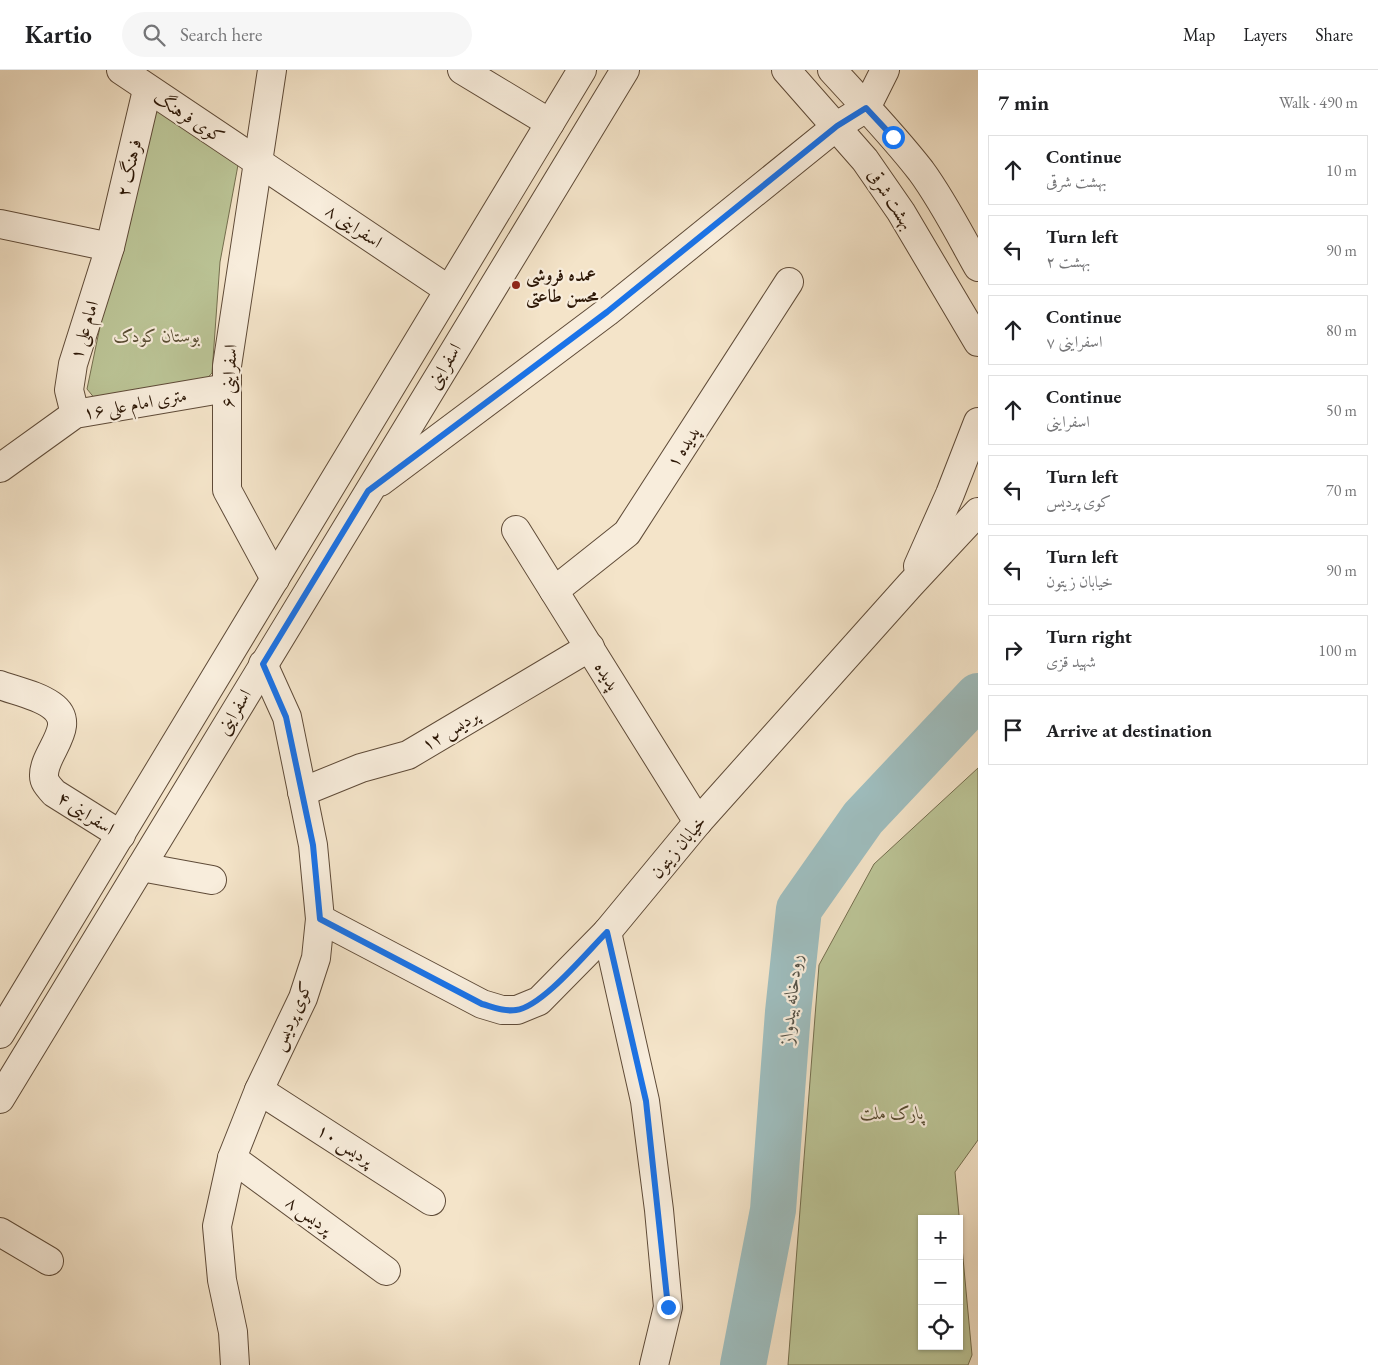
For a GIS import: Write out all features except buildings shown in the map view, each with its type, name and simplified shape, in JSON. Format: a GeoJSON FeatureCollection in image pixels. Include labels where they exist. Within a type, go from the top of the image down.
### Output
{"type":"FeatureCollection","features":[{"type":"Feature","properties":{"kind":"street","name":"کوی فرهنگ"},"geometry":{"type":"LineString","coordinates":[[121,70],[147,90],[258,163]]}},
{"type":"Feature","properties":{"kind":"street","name":"اسفراینی ۶"},"geometry":{"type":"LineString","coordinates":[[272,70],[227,366],[227,490],[275,579]]}},
{"type":"Feature","properties":{"kind":"street"},"geometry":{"type":"LineString","coordinates":[[462,70],[550,123]]}},
{"type":"Feature","properties":{"kind":"street","name":"اسفراینی"},"geometry":{"type":"LineString","coordinates":[[0,1034],[582,70]]}},
{"type":"Feature","properties":{"kind":"street","name":"اسفراینی"},"geometry":{"type":"LineString","coordinates":[[0,1099],[625,70]]}},
{"type":"Feature","properties":{"kind":"street","name":"بهشت شرقی"},"geometry":{"type":"LineString","coordinates":[[786,70],[865,160],[901,212],[978,342]]}},
{"type":"Feature","properties":{"kind":"street","name":"بهشت شرقی"},"geometry":{"type":"LineString","coordinates":[[832,70],[922,173],[950,217],[978,267]]}},
{"type":"Feature","properties":{"kind":"street"},"geometry":{"type":"LineString","coordinates":[[368,491],[607,312],[837,126],[866,108],[885,70]]}},
{"type":"Feature","properties":{"kind":"street","name":"فرهنگ ۲"},"geometry":{"type":"LineString","coordinates":[[110,247],[147,90]]}},
{"type":"Feature","properties":{"kind":"street","name":"اسفراینی ۸"},"geometry":{"type":"LineString","coordinates":[[258,163],[449,290]]}},
{"type":"Feature","properties":{"kind":"street"},"geometry":{"type":"LineString","coordinates":[[0,224],[110,247]]}},
{"type":"Feature","properties":{"kind":"street","name":"امام علی ۱"},"geometry":{"type":"LineString","coordinates":[[75,414],[69,390],[73,364],[110,247]]}},
{"type":"Feature","properties":{"kind":"street","name":"پدیده ۱"},"geometry":{"type":"LineString","coordinates":[[554,591],[627,533],[789,282]]}},
{"type":"Feature","properties":{"kind":"street","name":"۱۶ متری امام علی"},"geometry":{"type":"LineString","coordinates":[[0,468],[75,414],[227,388]]}},
{"type":"Feature","properties":{"kind":"street"},"geometry":{"type":"LineString","coordinates":[[910,585],[950,494],[978,422]]}},
{"type":"Feature","properties":{"kind":"street","name":"خیابان زیتون"},"geometry":{"type":"LineString","coordinates":[[320,919],[482,1004],[502,1010],[517,1010],[539,1001],[607,932],[698,822],[910,585],[978,512]]}},
{"type":"Feature","properties":{"kind":"street","name":"پدیده"},"geometry":{"type":"LineString","coordinates":[[516,530],[698,822]]}},
{"type":"Feature","properties":{"kind":"street","name":"پردیس ۱۲"},"geometry":{"type":"LineString","coordinates":[[302,792],[360,768],[408,755],[590,647]]}},
{"type":"Feature","properties":{"kind":"street","name":"کوی پردیس"},"geometry":{"type":"LineString","coordinates":[[235,1365],[233,1332],[222,1280],[217,1226],[232,1158],[259,1090],[303,998],[316,958],[320,919],[313,845],[286,717],[263,664]]}},
{"type":"Feature","properties":{"kind":"street","name":"اسفراینی ۴"},"geometry":{"type":"LineString","coordinates":[[0,686],[49,703],[57,709],[62,718],[62,727],[44,776],[47,785],[54,793],[120,835]]}},
{"type":"Feature","properties":{"kind":"street"},"geometry":{"type":"LineString","coordinates":[[141,867],[212,880]]}},
{"type":"Feature","properties":{"kind":"street"},"geometry":{"type":"LineString","coordinates":[[607,932],[646,1101],[659,1210],[668,1307],[654,1365]]}},
{"type":"Feature","properties":{"kind":"street","name":"پردیس ۱۰"},"geometry":{"type":"LineString","coordinates":[[259,1090],[431,1201]]}},
{"type":"Feature","properties":{"kind":"street","name":"پردیس ۸"},"geometry":{"type":"LineString","coordinates":[[232,1158],[386,1271]]}},
{"type":"Feature","properties":{"kind":"street"},"geometry":{"type":"LineString","coordinates":[[0,1232],[49,1261]]}},
{"type":"Feature","properties":{"kind":"green space","name":"بوستان کودک"},"geometry":{"type":"Polygon","coordinates":[[[147,101],[238,165],[220,262],[212,373],[197,389],[96,400],[87,389],[147,101]]]}},
{"type":"Feature","properties":{"kind":"green space","name":"پارک ملت"},"geometry":{"type":"Polygon","coordinates":[[[978,768],[978,1140],[955,1172],[959,1215],[918,1215],[918,1350],[963,1350],[963,1258],[972,1355],[968,1365],[788,1365],[819,965],[874,864],[978,768]]]}},
{"type":"Feature","properties":{"kind":"waterway","name":"رودخانه بیدواز"},"geometry":{"type":"LineString","coordinates":[[743,1365],[773,1210],[788,1012],[799,909],[863,818],[978,696]]}},
{"type":"Feature","properties":{"kind":"place","name":"عمده فروشی محسن طاعتی"},"geometry":{"type":"Point","coordinates":[516,285]}},
{"type":"Feature","properties":{"kind":"route"},"geometry":{"type":"LineString","coordinates":[[668,1307],[646,1101],[607,932],[539,1001],[517,1010],[502,1010],[482,1004],[320,919],[313,845],[286,717],[263,664],[368,491],[607,312],[837,126],[866,108],[893,137]]}}]}
